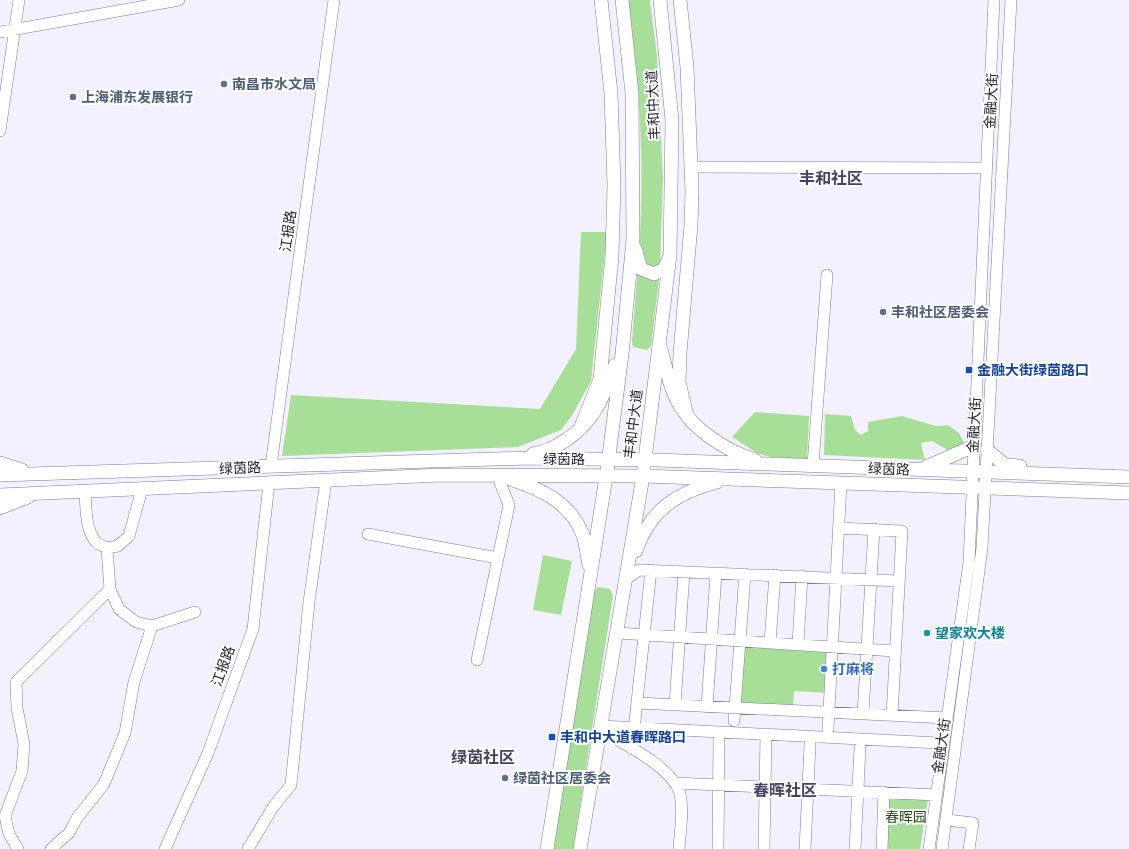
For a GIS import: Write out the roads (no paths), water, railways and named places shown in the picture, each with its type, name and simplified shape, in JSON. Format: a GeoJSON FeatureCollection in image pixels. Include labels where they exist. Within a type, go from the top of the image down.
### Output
{"type":"FeatureCollection","features":[{"type":"Feature","properties":{"kind":"main road"},"geometry":{"type":"LineString","coordinates":[[580,429],[600,379],[612,256],[614,185],[611,93],[601,0]]}},
{"type":"Feature","properties":{"kind":"main road","name":"丰和中大道"},"geometry":{"type":"LineString","coordinates":[[547,849],[609,459],[624,338],[633,240],[632,93],[622,0]]}},
{"type":"Feature","properties":{"kind":"main road","name":"丰和中大道"},"geometry":{"type":"LineString","coordinates":[[580,849],[643,476],[670,255],[672,120],[660,0]]}},
{"type":"Feature","properties":{"kind":"main road"},"geometry":{"type":"LineString","coordinates":[[680,0],[688,67],[691,167],[691,225],[679,368],[679,382],[687,416]]}},
{"type":"Feature","properties":{"kind":"main road"},"geometry":{"type":"LineString","coordinates":[[633,240],[641,269],[654,274],[664,269],[670,255]]}},
{"type":"Feature","properties":{"kind":"main road"},"geometry":{"type":"LineString","coordinates":[[519,458],[552,448],[570,438],[590,419],[606,391],[624,338]]}},
{"type":"Feature","properties":{"kind":"main road"},"geometry":{"type":"LineString","coordinates":[[660,342],[675,397],[687,416],[706,434],[725,447],[743,456],[768,464]]}},
{"type":"Feature","properties":{"kind":"main road"},"geometry":{"type":"LineString","coordinates":[[922,469],[974,446]]}},
{"type":"Feature","properties":{"kind":"main road"},"geometry":{"type":"LineString","coordinates":[[988,450],[1005,465],[1053,468],[1067,474]]}},
{"type":"Feature","properties":{"kind":"main road","name":"绿茵路"},"geometry":{"type":"LineString","coordinates":[[0,475],[519,458],[813,465],[1129,477]]}},
{"type":"Feature","properties":{"kind":"main road"},"geometry":{"type":"LineString","coordinates":[[0,463],[11,468],[37,474]]}},
{"type":"Feature","properties":{"kind":"main road","name":"绿茵路"},"geometry":{"type":"LineString","coordinates":[[0,495],[441,475],[643,476],[1129,494]]}},
{"type":"Feature","properties":{"kind":"main road"},"geometry":{"type":"LineString","coordinates":[[497,475],[533,487],[556,500],[573,516],[583,536],[590,575]]}},
{"type":"Feature","properties":{"kind":"main road"},"geometry":{"type":"LineString","coordinates":[[626,579],[640,538],[654,517],[667,504],[683,493],[728,479]]}},
{"type":"Feature","properties":{"kind":"main road"},"geometry":{"type":"LineString","coordinates":[[0,508],[38,494]]}},
{"type":"Feature","properties":{"kind":"street"},"geometry":{"type":"LineString","coordinates":[[0,131],[19,0]]}},
{"type":"Feature","properties":{"kind":"street"},"geometry":{"type":"LineString","coordinates":[[0,32],[179,0]]}},
{"type":"Feature","properties":{"kind":"street","name":"江报路"},"geometry":{"type":"LineString","coordinates":[[271,466],[334,0]]}},
{"type":"Feature","properties":{"kind":"street","name":"金融大街"},"geometry":{"type":"LineString","coordinates":[[929,849],[979,488],[980,471],[974,446],[994,0]]}},
{"type":"Feature","properties":{"kind":"street","name":"金融大街"},"geometry":{"type":"LineString","coordinates":[[980,471],[988,450],[1011,0]]}},
{"type":"Feature","properties":{"kind":"street"},"geometry":{"type":"LineString","coordinates":[[691,167],[987,168]]}},
{"type":"Feature","properties":{"kind":"street"},"geometry":{"type":"LineString","coordinates":[[813,465],[827,275]]}},
{"type":"Feature","properties":{"kind":"street"},"geometry":{"type":"LineString","coordinates":[[476,660],[509,505],[497,475]]}},
{"type":"Feature","properties":{"kind":"street"},"geometry":{"type":"LineString","coordinates":[[248,849],[273,807],[291,785],[308,602],[326,480]]}},
{"type":"Feature","properties":{"kind":"street","name":"江报路"},"geometry":{"type":"LineString","coordinates":[[165,849],[208,753],[253,629],[269,483]]}},
{"type":"Feature","properties":{"kind":"street"},"geometry":{"type":"LineString","coordinates":[[828,729],[841,483]]}},
{"type":"Feature","properties":{"kind":"street","name":"金融大街"},"geometry":{"type":"LineString","coordinates":[[942,849],[982,548],[979,488]]}},
{"type":"Feature","properties":{"kind":"street"},"geometry":{"type":"LineString","coordinates":[[85,491],[90,530],[97,543],[108,548],[118,546],[129,536],[142,489]]}},
{"type":"Feature","properties":{"kind":"street"},"geometry":{"type":"LineString","coordinates":[[839,528],[902,530],[892,715]]}},
{"type":"Feature","properties":{"kind":"street"},"geometry":{"type":"LineString","coordinates":[[862,714],[874,529]]}},
{"type":"Feature","properties":{"kind":"street"},"geometry":{"type":"LineString","coordinates":[[368,534],[498,558]]}},
{"type":"Feature","properties":{"kind":"street"},"geometry":{"type":"LineString","coordinates":[[108,548],[110,589],[119,609],[136,622],[152,626],[195,612]]}},
{"type":"Feature","properties":{"kind":"street"},"geometry":{"type":"LineString","coordinates":[[626,579],[639,570],[651,570],[899,580]]}},
{"type":"Feature","properties":{"kind":"street"},"geometry":{"type":"LineString","coordinates":[[632,748],[651,570]]}},
{"type":"Feature","properties":{"kind":"street"},"geometry":{"type":"LineString","coordinates":[[675,705],[684,572]]}},
{"type":"Feature","properties":{"kind":"street"},"geometry":{"type":"LineString","coordinates":[[707,707],[716,573]]}},
{"type":"Feature","properties":{"kind":"street"},"geometry":{"type":"LineString","coordinates":[[734,721],[745,574]]}},
{"type":"Feature","properties":{"kind":"street"},"geometry":{"type":"LineString","coordinates":[[770,642],[775,575]]}},
{"type":"Feature","properties":{"kind":"street"},"geometry":{"type":"LineString","coordinates":[[798,644],[802,576]]}},
{"type":"Feature","properties":{"kind":"street"},"geometry":{"type":"LineString","coordinates":[[18,849],[9,834],[5,816],[22,771],[24,744],[17,708],[16,682],[110,589]]}},
{"type":"Feature","properties":{"kind":"street"},"geometry":{"type":"LineString","coordinates":[[51,849],[69,833],[77,818],[104,784],[125,733],[134,682],[152,626]]}},
{"type":"Feature","properties":{"kind":"street"},"geometry":{"type":"LineString","coordinates":[[617,633],[895,651]]}},
{"type":"Feature","properties":{"kind":"street"},"geometry":{"type":"LineString","coordinates":[[637,703],[947,718]]}},
{"type":"Feature","properties":{"kind":"street"},"geometry":{"type":"LineString","coordinates":[[600,728],[634,728],[938,743],[943,748]]}},
{"type":"Feature","properties":{"kind":"street"},"geometry":{"type":"LineString","coordinates":[[600,728],[632,748],[667,773],[675,783],[680,793],[682,808],[678,849]]}},
{"type":"Feature","properties":{"kind":"street"},"geometry":{"type":"LineString","coordinates":[[764,849],[766,734]]}},
{"type":"Feature","properties":{"kind":"street"},"geometry":{"type":"LineString","coordinates":[[718,849],[719,740]]}},
{"type":"Feature","properties":{"kind":"street"},"geometry":{"type":"LineString","coordinates":[[804,849],[810,746]]}},
{"type":"Feature","properties":{"kind":"street"},"geometry":{"type":"LineString","coordinates":[[855,849],[860,748]]}},
{"type":"Feature","properties":{"kind":"street"},"geometry":{"type":"LineString","coordinates":[[675,783],[937,795]]}},
{"type":"Feature","properties":{"kind":"street"},"geometry":{"type":"LineString","coordinates":[[882,849],[884,792]]}},
{"type":"Feature","properties":{"kind":"street"},"geometry":{"type":"LineString","coordinates":[[947,820],[973,823],[969,849]]}},
{"type":"Feature","properties":{"kind":"place","name":"南昌市水文局"},"geometry":{"type":"Point","coordinates":[224,84]}},
{"type":"Feature","properties":{"kind":"place","name":"上海浦东发展银行"},"geometry":{"type":"Point","coordinates":[73,97]}},
{"type":"Feature","properties":{"kind":"place","name":"丰和社区居委会"},"geometry":{"type":"Point","coordinates":[883,312]}},
{"type":"Feature","properties":{"kind":"place","name":"金融大街绿茵路口"},"geometry":{"type":"Point","coordinates":[969,370]}},
{"type":"Feature","properties":{"kind":"place","name":"望家欢大楼"},"geometry":{"type":"Point","coordinates":[927,633]}},
{"type":"Feature","properties":{"kind":"place","name":"打麻将"},"geometry":{"type":"Point","coordinates":[824,669]}},
{"type":"Feature","properties":{"kind":"place","name":"丰和中大道春晖路口"},"geometry":{"type":"Point","coordinates":[552,737]}},
{"type":"Feature","properties":{"kind":"place","name":"绿茵社区居委会"},"geometry":{"type":"Point","coordinates":[505,778]}},
{"type":"Feature","properties":{"kind":"district","name":"丰和社区"},"geometry":{"type":"Point","coordinates":[831,178]}},
{"type":"Feature","properties":{"kind":"district","name":"绿茵社区"},"geometry":{"type":"Point","coordinates":[483,757]}},
{"type":"Feature","properties":{"kind":"district","name":"春晖社区"},"geometry":{"type":"Point","coordinates":[785,790]}},
{"type":"Feature","properties":{"kind":"park label","name":"春晖园"},"geometry":{"type":"Point","coordinates":[906,817]}}]}
